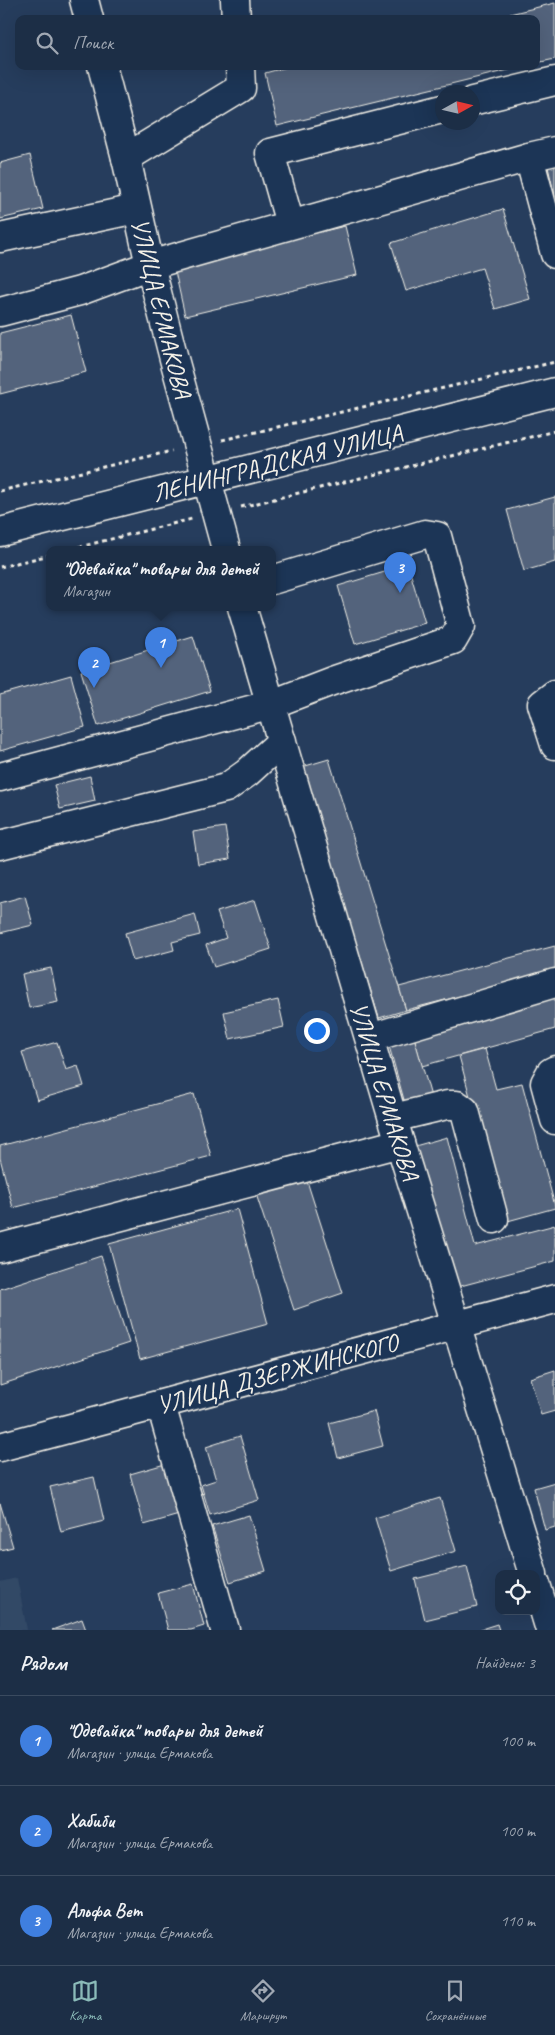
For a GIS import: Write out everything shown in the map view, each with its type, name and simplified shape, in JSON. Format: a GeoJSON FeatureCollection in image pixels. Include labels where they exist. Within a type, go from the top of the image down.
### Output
{"type":"FeatureCollection","features":[{"type":"Feature","properties":{"kind":"main road"},"geometry":{"type":"LineString","coordinates":[[84,0],[88,15]]}},
{"type":"Feature","properties":{"kind":"main road"},"geometry":{"type":"LineString","coordinates":[[235,0],[236,15]]}},
{"type":"Feature","properties":{"kind":"main road","name":"УЛИЦА ЕРМАКОВА"},"geometry":{"type":"LineString","coordinates":[[103,70],[126,158],[136,209],[150,264],[225,546]]}},
{"type":"Feature","properties":{"kind":"main road"},"geometry":{"type":"LineString","coordinates":[[126,158],[241,88],[240,70]]}},
{"type":"Feature","properties":{"kind":"main road"},"geometry":{"type":"LineString","coordinates":[[480,100],[555,81]]}},
{"type":"Feature","properties":{"kind":"main road"},"geometry":{"type":"LineString","coordinates":[[290,224],[270,153],[435,111]]}},
{"type":"Feature","properties":{"kind":"main road"},"geometry":{"type":"LineString","coordinates":[[0,312],[80,292],[150,264],[542,154],[555,254]]}},
{"type":"Feature","properties":{"kind":"main road"},"geometry":{"type":"LineString","coordinates":[[0,238],[136,209]]}},
{"type":"Feature","properties":{"kind":"main road","name":"ЛЕНИНГРАДСКАЯ УЛИЦА"},"geometry":{"type":"LineString","coordinates":[[0,532],[555,392]]}},
{"type":"Feature","properties":{"kind":"main road"},"geometry":{"type":"LineString","coordinates":[[0,777],[272,704],[332,681],[452,640],[461,626],[437,536],[425,534],[276,579]]}},
{"type":"Feature","properties":{"kind":"main road","name":"УЛИЦА ЕРМАКОВА"},"geometry":{"type":"LineString","coordinates":[[243,611],[396,1130],[532,1570]]}},
{"type":"Feature","properties":{"kind":"main road"},"geometry":{"type":"LineString","coordinates":[[555,694],[542,704],[555,745]]}},
{"type":"Feature","properties":{"kind":"main road"},"geometry":{"type":"LineString","coordinates":[[0,845],[226,788],[247,773],[282,741]]}},
{"type":"Feature","properties":{"kind":"main road"},"geometry":{"type":"LineString","coordinates":[[370,1038],[555,982]]}},
{"type":"Feature","properties":{"kind":"main road"},"geometry":{"type":"LineString","coordinates":[[555,1070],[551,1072],[545,1082],[555,1120]]}},
{"type":"Feature","properties":{"kind":"main road"},"geometry":{"type":"LineString","coordinates":[[0,1248],[396,1130],[448,1105],[457,1105],[465,1111],[494,1219]]}},
{"type":"Feature","properties":{"kind":"main road","name":"УЛИЦА ДЗЕРЖИНСКОГО"},"geometry":{"type":"LineString","coordinates":[[0,1448],[457,1324],[555,1300]]}},
{"type":"Feature","properties":{"kind":"main road"},"geometry":{"type":"LineString","coordinates":[[161,1405],[224,1630]]}},
{"type":"Feature","properties":{"kind":"main road"},"geometry":{"type":"LineString","coordinates":[[540,1597],[550,1630]]}},
{"type":"Feature","properties":{"kind":"path"},"geometry":{"type":"LineString","coordinates":[[0,491],[555,362]]}},
{"type":"Feature","properties":{"kind":"path"},"geometry":{"type":"LineString","coordinates":[[83,546],[555,430]]}},
{"type":"Feature","properties":{"kind":"path"},"geometry":{"type":"LineString","coordinates":[[0,567],[46,555]]}},
{"type":"Feature","properties":{"kind":"shaded area"},"geometry":{"type":"Polygon","coordinates":[[[17,1578],[27,1630],[0,1630],[0,1582],[17,1578]]]}},
{"type":"Feature","properties":{"kind":"building"},"geometry":{"type":"Polygon","coordinates":[[[555,3],[555,59],[540,62],[540,15],[506,15],[555,3]]]}},
{"type":"Feature","properties":{"kind":"building"},"geometry":{"type":"Polygon","coordinates":[[[276,70],[508,70],[446,85],[435,85],[435,88],[277,126],[265,73],[276,70]]]}},
{"type":"Feature","properties":{"kind":"building"},"geometry":{"type":"Polygon","coordinates":[[[30,155],[43,209],[0,219],[0,163],[30,155]]]}},
{"type":"Feature","properties":{"kind":"building"},"geometry":{"type":"Polygon","coordinates":[[[555,165],[555,197],[548,167],[555,165]]]}},
{"type":"Feature","properties":{"kind":"building"},"geometry":{"type":"Polygon","coordinates":[[[503,209],[530,299],[495,309],[482,268],[406,291],[391,243],[503,209]]]}},
{"type":"Feature","properties":{"kind":"building"},"geometry":{"type":"Polygon","coordinates":[[[345,226],[357,275],[185,316],[174,267],[345,226]]]}},
{"type":"Feature","properties":{"kind":"building"},"geometry":{"type":"Polygon","coordinates":[[[71,315],[86,372],[0,394],[0,333],[71,315]]]}},
{"type":"Feature","properties":{"kind":"building"},"geometry":{"type":"Polygon","coordinates":[[[555,497],[555,562],[524,571],[507,510],[555,497]]]}},
{"type":"Feature","properties":{"kind":"building"},"geometry":{"type":"Polygon","coordinates":[[[408,565],[425,623],[355,644],[338,586],[408,565]]]}},
{"type":"Feature","properties":{"kind":"building"},"geometry":{"type":"Polygon","coordinates":[[[193,636],[210,691],[98,726],[81,671],[193,636]]]}},
{"type":"Feature","properties":{"kind":"building"},"geometry":{"type":"Polygon","coordinates":[[[71,675],[85,727],[0,751],[0,695],[71,675]]]}},
{"type":"Feature","properties":{"kind":"building"},"geometry":{"type":"Polygon","coordinates":[[[329,759],[406,1010],[379,1018],[302,767],[329,759]]]}},
{"type":"Feature","properties":{"kind":"building"},"geometry":{"type":"Polygon","coordinates":[[[90,776],[95,801],[60,809],[54,785],[90,776]]]}},
{"type":"Feature","properties":{"kind":"building"},"geometry":{"type":"Polygon","coordinates":[[[225,827],[230,859],[198,864],[193,832],[225,827]]]}},
{"type":"Feature","properties":{"kind":"building"},"geometry":{"type":"Polygon","coordinates":[[[25,896],[33,925],[0,933],[0,903],[25,896]]]}},
{"type":"Feature","properties":{"kind":"building"},"geometry":{"type":"Polygon","coordinates":[[[255,900],[271,949],[214,967],[206,945],[226,938],[217,912],[255,900]]]}},
{"type":"Feature","properties":{"kind":"building"},"geometry":{"type":"Polygon","coordinates":[[[195,914],[200,935],[172,942],[174,950],[133,961],[125,933],[195,914]]]}},
{"type":"Feature","properties":{"kind":"building"},"geometry":{"type":"Polygon","coordinates":[[[555,946],[555,972],[406,1010],[399,987],[555,946]]]}},
{"type":"Feature","properties":{"kind":"building"},"geometry":{"type":"Polygon","coordinates":[[[51,968],[58,1002],[29,1008],[22,974],[51,968]]]}},
{"type":"Feature","properties":{"kind":"building"},"geometry":{"type":"Polygon","coordinates":[[[555,998],[555,1029],[422,1066],[414,1037],[555,998]]]}},
{"type":"Feature","properties":{"kind":"building"},"geometry":{"type":"Polygon","coordinates":[[[278,1000],[284,1027],[230,1039],[224,1012],[278,1000]]]}},
{"type":"Feature","properties":{"kind":"building"},"geometry":{"type":"Polygon","coordinates":[[[414,1037],[432,1100],[406,1107],[389,1046],[414,1037]]]}},
{"type":"Feature","properties":{"kind":"building"},"geometry":{"type":"Polygon","coordinates":[[[57,1042],[66,1070],[78,1066],[84,1086],[37,1100],[22,1052],[57,1042]]]}},
{"type":"Feature","properties":{"kind":"building"},"geometry":{"type":"Polygon","coordinates":[[[485,1049],[496,1089],[522,1083],[555,1206],[555,1208],[504,1222],[459,1056],[485,1049]]]}},
{"type":"Feature","properties":{"kind":"building"},"geometry":{"type":"Polygon","coordinates":[[[194,1094],[211,1156],[13,1208],[0,1158],[0,1146],[194,1094]]]}},
{"type":"Feature","properties":{"kind":"building"},"geometry":{"type":"Polygon","coordinates":[[[447,1137],[475,1246],[555,1225],[555,1261],[453,1288],[415,1146],[447,1137]]]}},
{"type":"Feature","properties":{"kind":"building"},"geometry":{"type":"Polygon","coordinates":[[[306,1178],[343,1293],[294,1310],[256,1194],[306,1178]]]}},
{"type":"Feature","properties":{"kind":"building"},"geometry":{"type":"Polygon","coordinates":[[[237,1209],[268,1324],[140,1359],[109,1244],[237,1209]]]}},
{"type":"Feature","properties":{"kind":"building"},"geometry":{"type":"Polygon","coordinates":[[[101,1256],[129,1343],[0,1385],[0,1289],[101,1256]]]}},
{"type":"Feature","properties":{"kind":"building"},"geometry":{"type":"Polygon","coordinates":[[[555,1370],[555,1411],[541,1415],[530,1378],[555,1370]]]}},
{"type":"Feature","properties":{"kind":"building"},"geometry":{"type":"Polygon","coordinates":[[[374,1411],[383,1446],[338,1458],[329,1423],[374,1411]]]}},
{"type":"Feature","properties":{"kind":"building"},"geometry":{"type":"Polygon","coordinates":[[[240,1436],[259,1500],[210,1515],[201,1485],[216,1480],[206,1447],[240,1436]]]}},
{"type":"Feature","properties":{"kind":"building"},"geometry":{"type":"Polygon","coordinates":[[[165,1464],[179,1515],[144,1525],[130,1474],[165,1464]]]}},
{"type":"Feature","properties":{"kind":"building"},"geometry":{"type":"Polygon","coordinates":[[[94,1477],[104,1521],[61,1532],[50,1487],[94,1477]]]}},
{"type":"Feature","properties":{"kind":"building"},"geometry":{"type":"Polygon","coordinates":[[[555,1482],[555,1527],[545,1530],[534,1488],[555,1482]]]}},
{"type":"Feature","properties":{"kind":"building"},"geometry":{"type":"Polygon","coordinates":[[[440,1498],[456,1551],[391,1571],[375,1518],[440,1498]]]}},
{"type":"Feature","properties":{"kind":"building"},"geometry":{"type":"Polygon","coordinates":[[[0,1503],[13,1547],[0,1550],[0,1503]]]}},
{"type":"Feature","properties":{"kind":"building"},"geometry":{"type":"Polygon","coordinates":[[[249,1515],[266,1571],[230,1582],[212,1526],[249,1515]]]}},
{"type":"Feature","properties":{"kind":"building"},"geometry":{"type":"Polygon","coordinates":[[[467,1566],[477,1607],[425,1620],[415,1579],[467,1566]]]}},
{"type":"Feature","properties":{"kind":"building"},"geometry":{"type":"Polygon","coordinates":[[[193,1584],[204,1626],[191,1630],[168,1630],[158,1593],[193,1584]]]}},
{"type":"Feature","properties":{"kind":"building"},"geometry":{"type":"Polygon","coordinates":[[[82,1619],[86,1630],[52,1630],[82,1619]]]}},
{"type":"Feature","properties":{"kind":"building"},"geometry":{"type":"Polygon","coordinates":[[[497,1624],[499,1630],[478,1630],[497,1624]]]}},
{"type":"Feature","properties":{"kind":"place","name":"Альфа Вет"},"geometry":{"type":"Point","coordinates":[400,593]}},
{"type":"Feature","properties":{"kind":"place","name":"\"Одевайка\" товары для детей"},"geometry":{"type":"Point","coordinates":[161,668]}},
{"type":"Feature","properties":{"kind":"place","name":"Хабиби"},"geometry":{"type":"Point","coordinates":[94,688]}}]}
